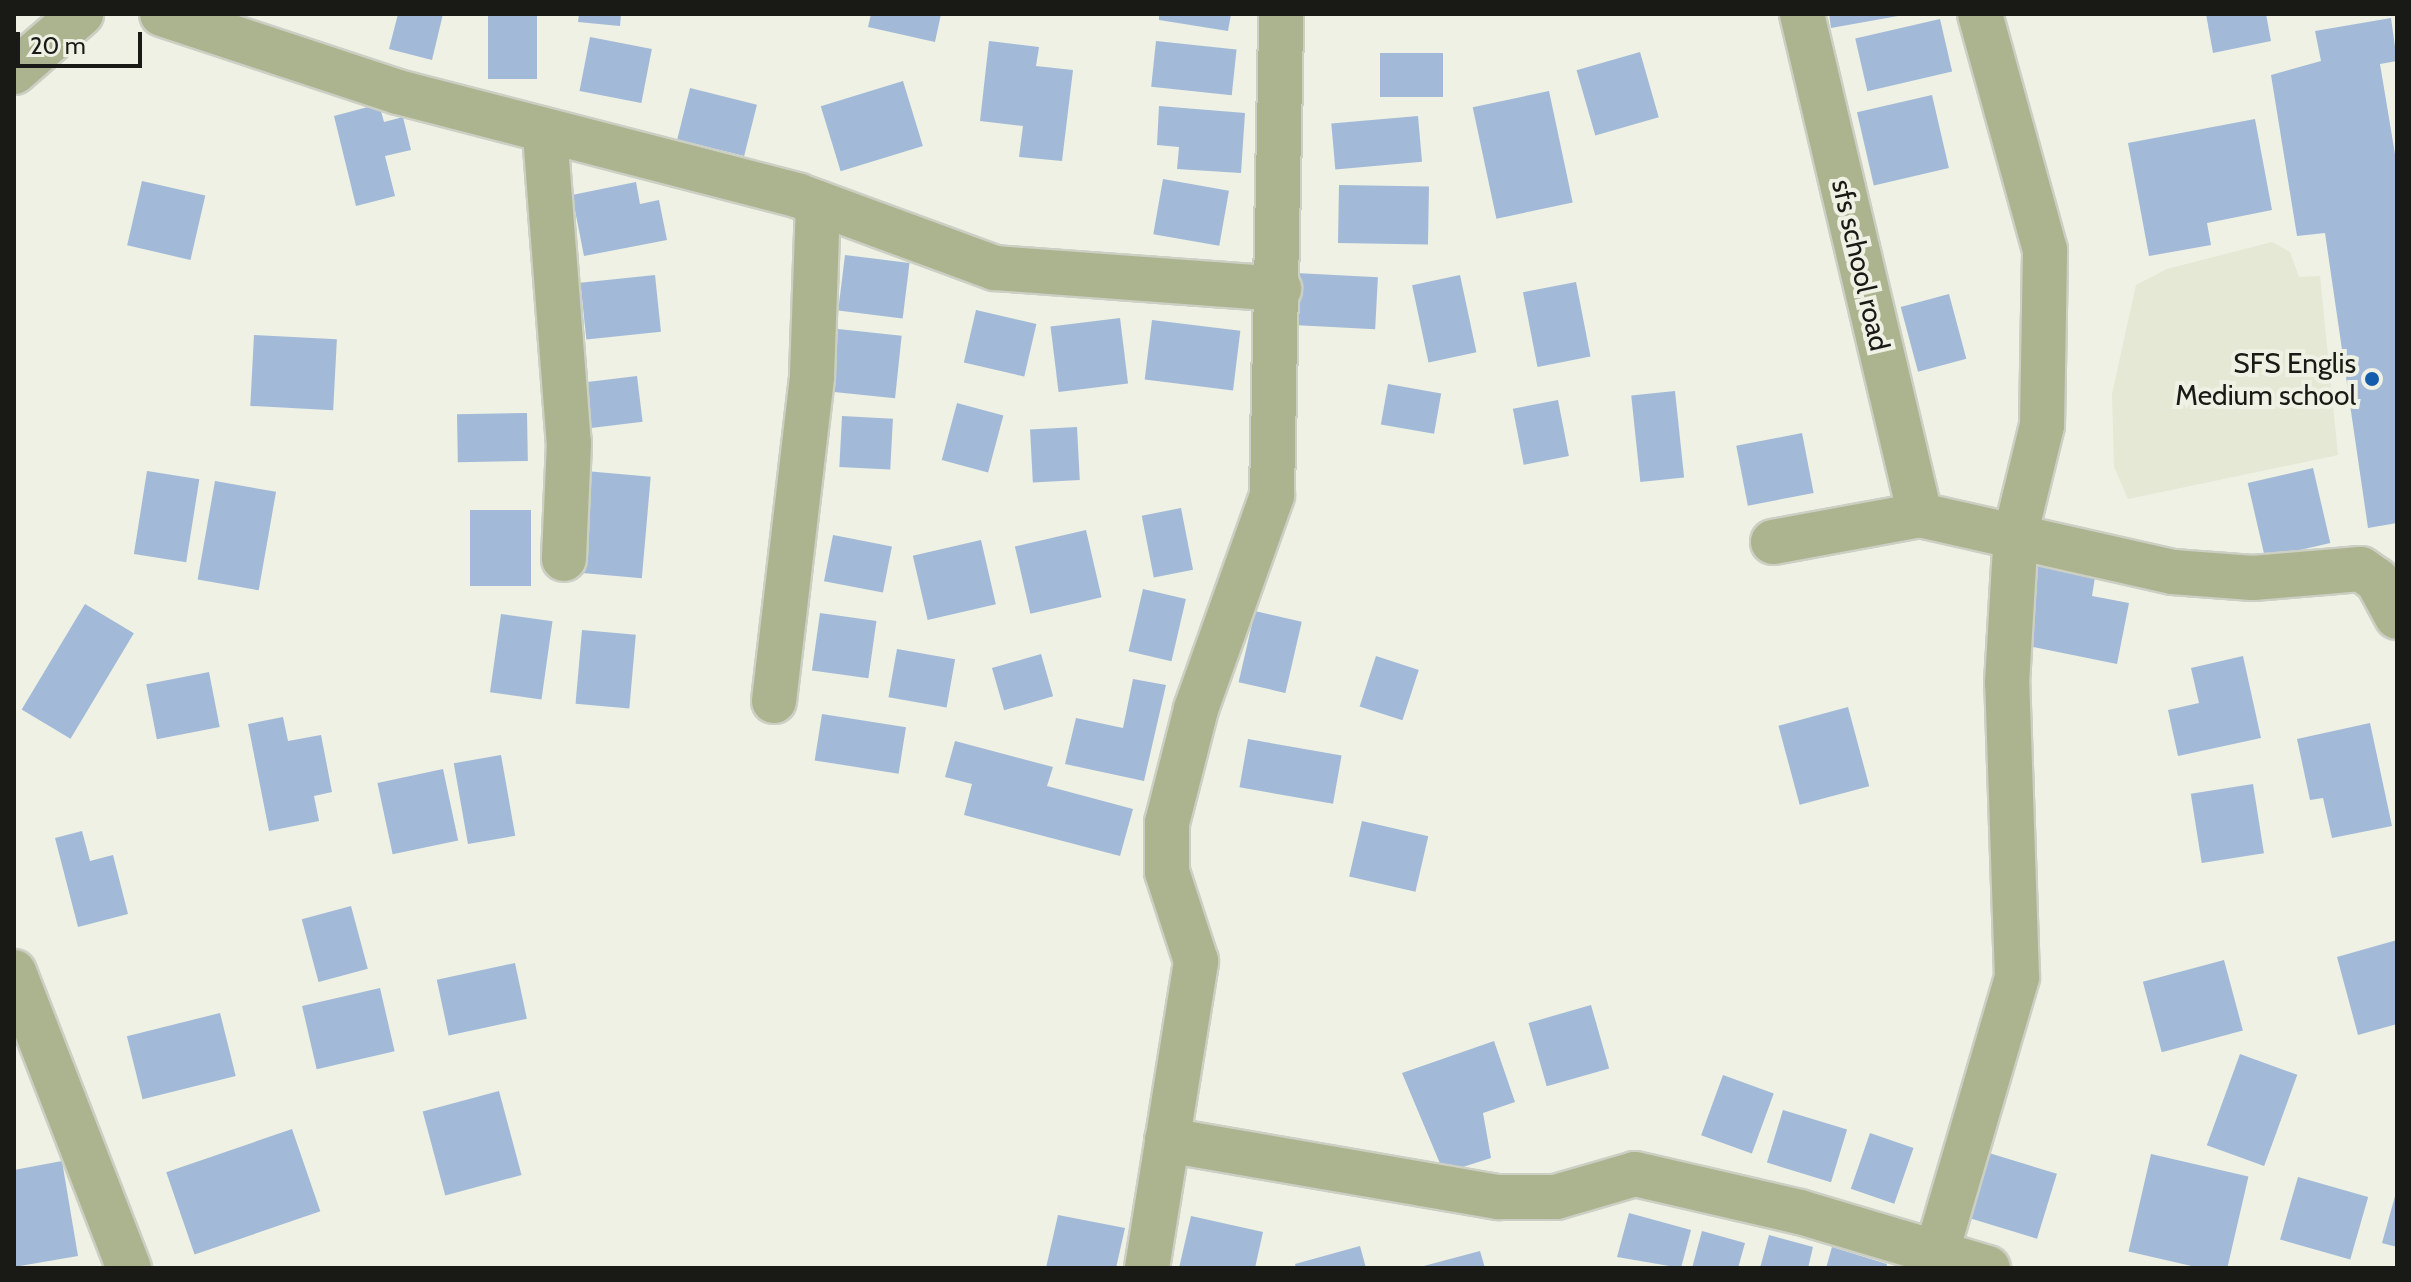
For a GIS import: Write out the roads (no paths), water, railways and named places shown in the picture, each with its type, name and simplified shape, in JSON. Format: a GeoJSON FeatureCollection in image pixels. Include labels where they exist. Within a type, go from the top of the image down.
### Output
{"type":"FeatureCollection","features":[{"type":"Feature","properties":{"kind":"street"},"geometry":{"type":"LineString","coordinates":[[14,72],[81,14]]}},
{"type":"Feature","properties":{"kind":"street"},"geometry":{"type":"LineString","coordinates":[[162,14],[545,134],[571,131],[818,203],[995,268],[1279,289]]}},
{"type":"Feature","properties":{"kind":"street"},"geometry":{"type":"LineString","coordinates":[[1147,1268],[1196,961],[1167,872],[1167,823],[1196,709],[1272,495],[1279,289],[1281,14]]}},
{"type":"Feature","properties":{"kind":"street","name":"sfs school road"},"geometry":{"type":"LineString","coordinates":[[1802,14],[1920,515]]}},
{"type":"Feature","properties":{"kind":"street"},"geometry":{"type":"LineString","coordinates":[[1935,1259],[2017,977],[2007,683],[2016,532],[2042,425],[2045,250],[1980,14]]}},
{"type":"Feature","properties":{"kind":"street"},"geometry":{"type":"LineString","coordinates":[[545,134],[569,443],[564,559]]}},
{"type":"Feature","properties":{"kind":"street"},"geometry":{"type":"LineString","coordinates":[[774,701],[812,376],[818,203]]}},
{"type":"Feature","properties":{"kind":"street"},"geometry":{"type":"LineString","coordinates":[[1773,542],[1920,515],[2016,532],[2173,572],[2253,578],[2361,569],[2390,591]]}},
{"type":"Feature","properties":{"kind":"street"},"geometry":{"type":"LineString","coordinates":[[14,972],[129,1268]]}},
{"type":"Feature","properties":{"kind":"street"},"geometry":{"type":"LineString","coordinates":[[1167,1140],[1498,1197],[1556,1197],[1635,1174],[1935,1259],[1988,1268]]}},
{"type":"Feature","properties":{"kind":"place","name":"SFS Englis Medium school"},"geometry":{"type":"Point","coordinates":[2372,379]}}]}
